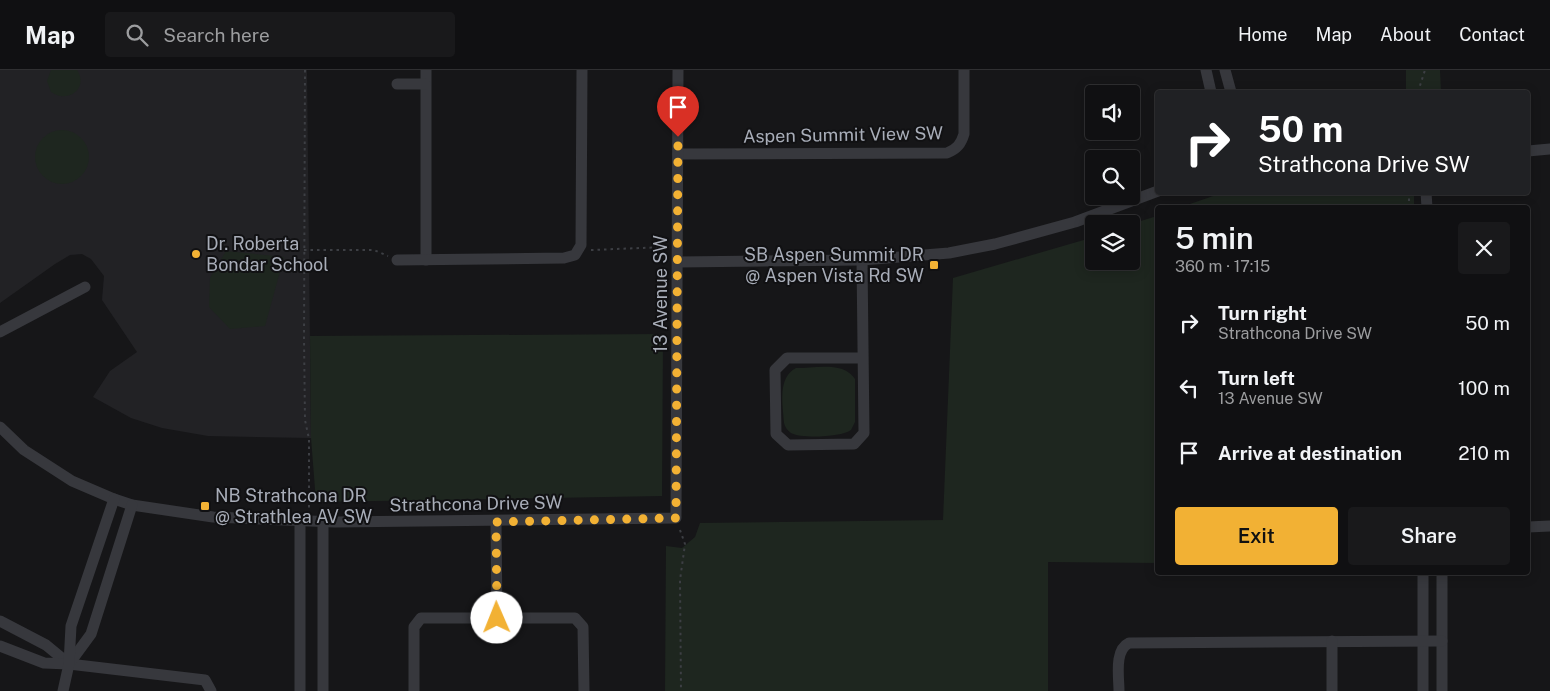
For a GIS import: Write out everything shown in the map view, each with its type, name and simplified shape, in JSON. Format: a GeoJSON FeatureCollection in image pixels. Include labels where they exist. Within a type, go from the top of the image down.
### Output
{"type":"FeatureCollection","features":[{"type":"Feature","properties":{"kind":"street"},"geometry":{"type":"LineString","coordinates":[[426,70],[426,260]]}},
{"type":"Feature","properties":{"kind":"street"},"geometry":{"type":"LineString","coordinates":[[397,260],[564,258],[575,255],[581,245],[582,70]]}},
{"type":"Feature","properties":{"kind":"street","name":"13 Avenue SW"},"geometry":{"type":"LineString","coordinates":[[676,518],[679,245],[678,70]]}},
{"type":"Feature","properties":{"kind":"street","name":"Aspen Summit View SW"},"geometry":{"type":"LineString","coordinates":[[678,154],[947,153],[955,150],[962,142],[964,134],[964,70]]}},
{"type":"Feature","properties":{"kind":"street"},"geometry":{"type":"LineString","coordinates":[[1206,70],[1211,90]]}},
{"type":"Feature","properties":{"kind":"street"},"geometry":{"type":"LineString","coordinates":[[1225,70],[1230,90]]}},
{"type":"Feature","properties":{"kind":"street"},"geometry":{"type":"LineString","coordinates":[[397,84],[426,84]]}},
{"type":"Feature","properties":{"kind":"street"},"geometry":{"type":"LineString","coordinates":[[1530,151],[1550,149]]}},
{"type":"Feature","properties":{"kind":"street"},"geometry":{"type":"LineString","coordinates":[[678,262],[862,260],[949,253],[994,244],[1075,222],[1155,192]]}},
{"type":"Feature","properties":{"kind":"street"},"geometry":{"type":"LineString","coordinates":[[862,260],[864,433],[854,444],[788,445],[776,434],[775,370],[787,358],[863,358]]}},
{"type":"Feature","properties":{"kind":"street"},"geometry":{"type":"LineString","coordinates":[[0,332],[85,287]]}},
{"type":"Feature","properties":{"kind":"street","name":"Strathcona Drive SW"},"geometry":{"type":"LineString","coordinates":[[0,427],[24,450],[72,481],[114,500],[132,505],[213,517],[304,522],[496,522],[676,518]]}},
{"type":"Feature","properties":{"kind":"street"},"geometry":{"type":"LineString","coordinates":[[63,691],[69,664],[72,626],[114,500]]}},
{"type":"Feature","properties":{"kind":"street"},"geometry":{"type":"LineString","coordinates":[[69,664],[91,634],[132,505]]}},
{"type":"Feature","properties":{"kind":"street"},"geometry":{"type":"LineString","coordinates":[[300,691],[304,522]]}},
{"type":"Feature","properties":{"kind":"street"},"geometry":{"type":"LineString","coordinates":[[323,522],[323,691]]}},
{"type":"Feature","properties":{"kind":"street"},"geometry":{"type":"LineString","coordinates":[[496,522],[497,618]]}},
{"type":"Feature","properties":{"kind":"street"},"geometry":{"type":"LineString","coordinates":[[1530,527],[1550,526]]}},
{"type":"Feature","properties":{"kind":"street"},"geometry":{"type":"LineString","coordinates":[[1422,575],[1423,691]]}},
{"type":"Feature","properties":{"kind":"street"},"geometry":{"type":"LineString","coordinates":[[1442,575],[1442,691]]}},
{"type":"Feature","properties":{"kind":"street"},"geometry":{"type":"LineString","coordinates":[[414,691],[414,627],[421,618],[575,618],[583,627],[584,691]]}},
{"type":"Feature","properties":{"kind":"street"},"geometry":{"type":"LineString","coordinates":[[0,621],[46,646],[69,664]]}},
{"type":"Feature","properties":{"kind":"street"},"geometry":{"type":"LineString","coordinates":[[1332,641],[1332,691]]}},
{"type":"Feature","properties":{"kind":"street"},"geometry":{"type":"LineString","coordinates":[[1119,691],[1119,657],[1121,650],[1129,643],[1442,641]]}},
{"type":"Feature","properties":{"kind":"street"},"geometry":{"type":"LineString","coordinates":[[0,646],[44,663],[69,664],[205,680],[211,691]]}},
{"type":"Feature","properties":{"kind":"path"},"geometry":{"type":"LineString","coordinates":[[304,522],[309,439],[304,407],[305,70]]}},
{"type":"Feature","properties":{"kind":"path"},"geometry":{"type":"LineString","coordinates":[[1419,90],[1425,70]]}},
{"type":"Feature","properties":{"kind":"path"},"geometry":{"type":"LineString","coordinates":[[578,250],[658,248],[679,245]]}},
{"type":"Feature","properties":{"kind":"path"},"geometry":{"type":"LineString","coordinates":[[304,250],[374,250],[397,260]]}},
{"type":"Feature","properties":{"kind":"path"},"geometry":{"type":"LineString","coordinates":[[676,518],[685,544],[680,580],[681,691]]}},
{"type":"Feature","properties":{"kind":"shaded area","name":"Dr. Roberta Bondar School"},"geometry":{"type":"Polygon","coordinates":[[[0,70],[307,70],[311,438],[208,436],[162,428],[131,418],[93,397],[110,371],[137,352],[102,300],[104,276],[91,259],[82,254],[70,255],[0,303],[0,70]]]}},
{"type":"Feature","properties":{"kind":"shaded area"},"geometry":{"type":"Polygon","coordinates":[[[51,70],[77,70],[80,77],[79,88],[70,95],[64,96],[51,92],[47,81],[51,70]]]}},
{"type":"Feature","properties":{"kind":"shaded area"},"geometry":{"type":"Polygon","coordinates":[[[1406,70],[1440,70],[1441,90],[1406,90],[1406,70]]]}},
{"type":"Feature","properties":{"kind":"shaded area"},"geometry":{"type":"Polygon","coordinates":[[[57,130],[67,130],[77,134],[85,142],[89,157],[85,172],[77,180],[67,184],[57,184],[47,180],[39,172],[35,162],[35,152],[39,142],[47,134],[57,130]]]}},
{"type":"Feature","properties":{"kind":"shaded area"},"geometry":{"type":"Polygon","coordinates":[[[1216,195],[1414,195],[1414,205],[1187,205],[1216,195]]]}},
{"type":"Feature","properties":{"kind":"shaded area"},"geometry":{"type":"Polygon","coordinates":[[[1155,217],[1155,563],[1048,562],[1048,691],[665,691],[666,546],[682,548],[695,537],[700,523],[943,520],[953,278],[1085,240],[1085,270],[1140,270],[1140,221],[1155,217]]]}},
{"type":"Feature","properties":{"kind":"shaded area"},"geometry":{"type":"Polygon","coordinates":[[[226,251],[284,257],[265,326],[230,329],[209,307],[210,278],[226,251]]]}},
{"type":"Feature","properties":{"kind":"shaded area"},"geometry":{"type":"Polygon","coordinates":[[[663,334],[662,496],[316,502],[311,438],[310,336],[663,334]]]}},
{"type":"Feature","properties":{"kind":"shaded area"},"geometry":{"type":"Polygon","coordinates":[[[829,367],[850,373],[855,379],[855,422],[851,430],[831,436],[812,437],[796,435],[787,430],[784,423],[782,392],[786,378],[796,368],[829,367]]]}},
{"type":"Feature","properties":{"kind":"place","name":"Dr. Roberta Bondar School"},"geometry":{"type":"Point","coordinates":[196,254]}},
{"type":"Feature","properties":{"kind":"place","name":"SB Aspen Summit DR @ Aspen Vista Rd SW"},"geometry":{"type":"Point","coordinates":[934,265]}},
{"type":"Feature","properties":{"kind":"place","name":"NB Strathcona DR @ Strathlea AV SW"},"geometry":{"type":"Point","coordinates":[205,506]}},
{"type":"Feature","properties":{"kind":"route"},"geometry":{"type":"LineString","coordinates":[[497,618],[496,522],[676,518],[679,245],[678,137]]}}]}
